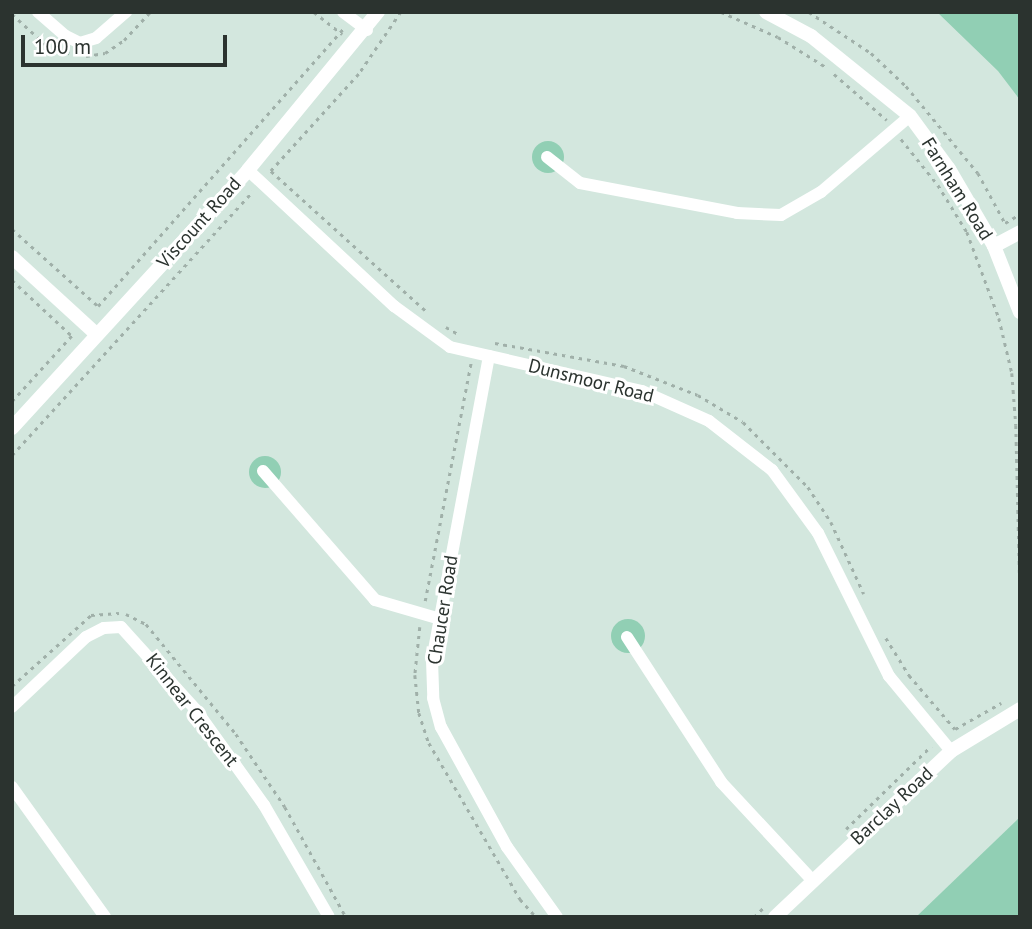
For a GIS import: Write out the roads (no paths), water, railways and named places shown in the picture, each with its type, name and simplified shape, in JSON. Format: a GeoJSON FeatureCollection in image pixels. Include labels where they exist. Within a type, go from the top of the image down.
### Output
{"type":"FeatureCollection","features":[{"type":"Feature","properties":{"kind":"street"},"geometry":{"type":"LineString","coordinates":[[38,12],[64,35],[80,43],[96,38],[126,12]]}},
{"type":"Feature","properties":{"kind":"street"},"geometry":{"type":"LineString","coordinates":[[343,12],[367,30]]}},
{"type":"Feature","properties":{"kind":"street","name":"Viscount Road"},"geometry":{"type":"LineString","coordinates":[[12,428],[248,170],[367,30],[378,12]]}},
{"type":"Feature","properties":{"kind":"street","name":"Farnham Road"},"geometry":{"type":"LineString","coordinates":[[766,12],[811,36],[910,116],[949,169],[994,246],[1020,312]]}},
{"type":"Feature","properties":{"kind":"street"},"geometry":{"type":"LineString","coordinates":[[547,157],[579,183],[737,213],[781,215],[821,192],[910,116]]}},
{"type":"Feature","properties":{"kind":"street","name":"Dunsmoor Road"},"geometry":{"type":"LineString","coordinates":[[248,170],[394,306],[450,347],[642,390],[709,421],[772,470],[817,533],[889,676],[951,751]]}},
{"type":"Feature","properties":{"kind":"street"},"geometry":{"type":"LineString","coordinates":[[994,246],[1020,232]]}},
{"type":"Feature","properties":{"kind":"street"},"geometry":{"type":"LineString","coordinates":[[12,257],[97,335]]}},
{"type":"Feature","properties":{"kind":"street","name":"Chaucer Road"},"geometry":{"type":"LineString","coordinates":[[489,356],[432,660],[433,698],[442,727],[507,847],[556,917]]}},
{"type":"Feature","properties":{"kind":"street"},"geometry":{"type":"LineString","coordinates":[[263,471],[375,600],[440,619]]}},
{"type":"Feature","properties":{"kind":"street","name":"Kinnear Crescent"},"geometry":{"type":"LineString","coordinates":[[12,707],[86,637],[104,628],[121,627],[196,710],[249,784],[329,917]]}},
{"type":"Feature","properties":{"kind":"street"},"geometry":{"type":"LineString","coordinates":[[627,637],[721,782],[813,881]]}},
{"type":"Feature","properties":{"kind":"street","name":"Barclay Road"},"geometry":{"type":"LineString","coordinates":[[775,917],[951,751],[1020,709]]}},
{"type":"Feature","properties":{"kind":"street"},"geometry":{"type":"LineString","coordinates":[[12,787],[105,917]]}}]}
